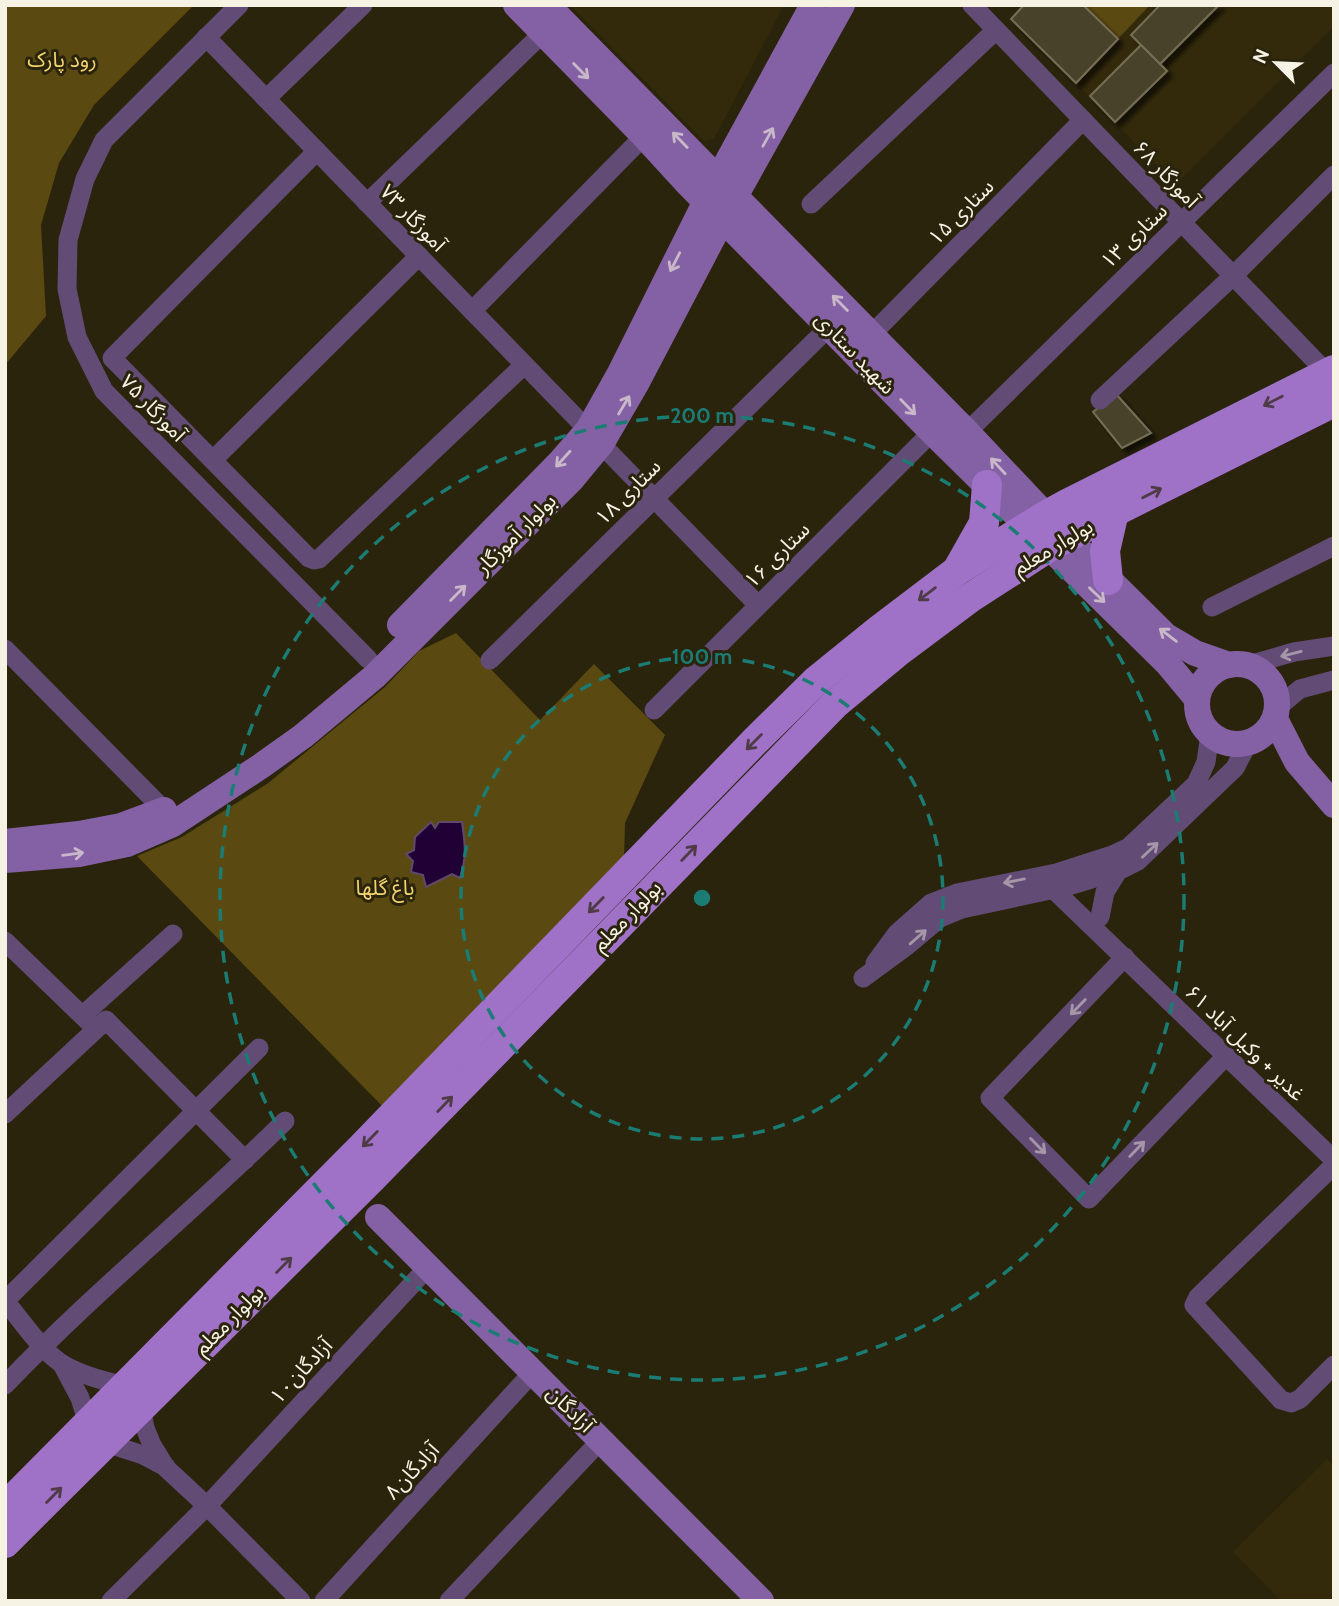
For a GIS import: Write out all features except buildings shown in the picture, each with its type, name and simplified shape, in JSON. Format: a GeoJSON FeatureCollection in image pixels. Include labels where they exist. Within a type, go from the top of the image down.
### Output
{"type":"FeatureCollection","features":[{"type":"Feature","properties":{"kind":"main road","name":"شهید ستاری"},"geometry":{"type":"LineString","coordinates":[[516,5],[644,136],[721,199],[872,335],[967,432],[1037,521],[1197,699]]}},
{"type":"Feature","properties":{"kind":"main road","name":"شهید ستاری"},"geometry":{"type":"LineString","coordinates":[[547,5],[721,199],[830,327],[987,485],[1037,521]]}},
{"type":"Feature","properties":{"kind":"main road","name":"بولوار آموزگار"},"geometry":{"type":"LineString","coordinates":[[721,199],[813,5]]}},
{"type":"Feature","properties":{"kind":"main road","name":"بولوار آموزگار"},"geometry":{"type":"LineString","coordinates":[[6,856],[79,854],[127,844],[173,824],[261,766],[303,736],[375,676],[572,479],[594,437],[620,373],[721,199],[842,5]]}},
{"type":"Feature","properties":{"kind":"main road","name":"بولوار معلم"},"geometry":{"type":"LineString","coordinates":[[5,1543],[97,1433],[372,1137],[755,740],[816,681],[958,570],[1037,521],[1330,372]]}},
{"type":"Feature","properties":{"kind":"main road","name":"بولوار معلم"},"geometry":{"type":"LineString","coordinates":[[133,1397],[340,1210],[835,704],[899,651],[970,598],[1057,542],[1334,402]]}},
{"type":"Feature","properties":{"kind":"main road","name":"بولوار آموزگار"},"geometry":{"type":"LineString","coordinates":[[6,856],[79,834],[121,826],[164,810],[251,753],[368,659],[560,462],[594,437]]}},
{"type":"Feature","properties":{"kind":"main road"},"geometry":{"type":"LineString","coordinates":[[958,570],[984,523],[987,485]]}},
{"type":"Feature","properties":{"kind":"main road"},"geometry":{"type":"LineString","coordinates":[[1108,580],[1105,551],[1114,512]]}},
{"type":"Feature","properties":{"kind":"main road","name":"شهید ستاری"},"geometry":{"type":"LineString","coordinates":[[1057,542],[1108,580],[1166,636],[1195,653],[1239,665]]}},
{"type":"Feature","properties":{"kind":"main road"},"geometry":{"type":"LineString","coordinates":[[1297,762],[1251,742],[1235,744],[1210,734],[1199,718],[1197,699],[1207,677],[1239,665],[1265,675],[1275,690],[1276,714],[1297,762],[1332,802]]}},
{"type":"Feature","properties":{"kind":"main road"},"geometry":{"type":"LineString","coordinates":[[1251,742],[1276,714]]}},
{"type":"Feature","properties":{"kind":"main road"},"geometry":{"type":"LineString","coordinates":[[340,1210],[378,1217],[372,1178]]}},
{"type":"Feature","properties":{"kind":"main road","name":"آزادگان"},"geometry":{"type":"LineString","coordinates":[[378,1217],[761,1601]]}},
{"type":"Feature","properties":{"kind":"main road","name":"بولوار معلم"},"geometry":{"type":"LineString","coordinates":[[5,1507],[97,1433]]}},
{"type":"Feature","properties":{"kind":"street","name":"آموزگار ۷۵"},"geometry":{"type":"LineString","coordinates":[[239,5],[104,140],[85,179],[68,240],[67,289],[77,337],[104,391],[368,659]]}},
{"type":"Feature","properties":{"kind":"street"},"geometry":{"type":"LineString","coordinates":[[266,99],[363,5]]}},
{"type":"Feature","properties":{"kind":"street","name":"آموزگار ۶۸"},"geometry":{"type":"LineString","coordinates":[[972,5],[1233,276],[1330,372]]}},
{"type":"Feature","properties":{"kind":"street"},"geometry":{"type":"LineString","coordinates":[[811,204],[996,30]]}},
{"type":"Feature","properties":{"kind":"street"},"geometry":{"type":"LineString","coordinates":[[367,203],[543,33]]}},
{"type":"Feature","properties":{"kind":"street","name":"۷۳ آموزگار"},"geometry":{"type":"LineString","coordinates":[[206,37],[758,606]]}},
{"type":"Feature","properties":{"kind":"street","name":"ستاری ۱۳"},"geometry":{"type":"LineString","coordinates":[[967,432],[1334,73]]}},
{"type":"Feature","properties":{"kind":"street","name":"ستاری ۱۵"},"geometry":{"type":"LineString","coordinates":[[872,335],[1083,120]]}},
{"type":"Feature","properties":{"kind":"street"},"geometry":{"type":"LineString","coordinates":[[472,311],[644,136]]}},
{"type":"Feature","properties":{"kind":"street"},"geometry":{"type":"LineString","coordinates":[[317,151],[112,358],[309,558],[314,560],[319,559],[524,365]]}},
{"type":"Feature","properties":{"kind":"street"},"geometry":{"type":"LineString","coordinates":[[1100,400],[1233,276],[1334,175]]}},
{"type":"Feature","properties":{"kind":"street"},"geometry":{"type":"LineString","coordinates":[[213,460],[419,256]]}},
{"type":"Feature","properties":{"kind":"street","name":"ستاری ۱۸"},"geometry":{"type":"LineString","coordinates":[[490,660],[830,327]]}},
{"type":"Feature","properties":{"kind":"street","name":"ستاری ۱۶"},"geometry":{"type":"LineString","coordinates":[[654,710],[932,432]]}},
{"type":"Feature","properties":{"kind":"street"},"geometry":{"type":"LineString","coordinates":[[1212,607],[1334,546]]}},
{"type":"Feature","properties":{"kind":"street"},"geometry":{"type":"LineString","coordinates":[[1239,665],[1334,646]]}},
{"type":"Feature","properties":{"kind":"street"},"geometry":{"type":"LineString","coordinates":[[5,649],[164,810]]}},
{"type":"Feature","properties":{"kind":"street"},"geometry":{"type":"LineString","coordinates":[[1276,714],[1300,689],[1334,680]]}},
{"type":"Feature","properties":{"kind":"street"},"geometry":{"type":"LineString","coordinates":[[1210,734],[1206,762],[1196,784],[1129,847],[1060,883],[957,893],[931,903],[897,933],[863,978],[908,946],[940,918],[962,909],[1060,883],[1118,871],[1138,861],[1235,768],[1251,742]]}},
{"type":"Feature","properties":{"kind":"street"},"geometry":{"type":"LineString","coordinates":[[1100,917],[1105,892],[1118,871]]}},
{"type":"Feature","properties":{"kind":"street"},"geometry":{"type":"LineString","coordinates":[[1060,883],[1100,917],[1125,957]]}},
{"type":"Feature","properties":{"kind":"street"},"geometry":{"type":"LineString","coordinates":[[1060,883],[1125,957]]}},
{"type":"Feature","properties":{"kind":"street"},"geometry":{"type":"LineString","coordinates":[[5,1114],[173,934]]}},
{"type":"Feature","properties":{"kind":"street"},"geometry":{"type":"LineString","coordinates":[[5,942],[90,1022]]}},
{"type":"Feature","properties":{"kind":"street"},"geometry":{"type":"LineString","coordinates":[[1125,957],[990,1098],[1089,1199],[1226,1056]]}},
{"type":"Feature","properties":{"kind":"street","name":"غدیر + وکیل آباد ۶۱"},"geometry":{"type":"LineString","coordinates":[[1125,957],[1334,1163]]}},
{"type":"Feature","properties":{"kind":"street"},"geometry":{"type":"LineString","coordinates":[[90,1022],[106,1020],[245,1160]]}},
{"type":"Feature","properties":{"kind":"street"},"geometry":{"type":"LineString","coordinates":[[166,1468],[152,1445],[133,1397],[62,1364],[42,1346],[5,1301],[259,1048]]}},
{"type":"Feature","properties":{"kind":"street"},"geometry":{"type":"LineString","coordinates":[[5,1385],[42,1346],[285,1121]]}},
{"type":"Feature","properties":{"kind":"street"},"geometry":{"type":"LineString","coordinates":[[1334,1163],[1198,1297],[1194,1305],[1281,1400],[1292,1403],[1300,1399],[1334,1365]]}},
{"type":"Feature","properties":{"kind":"street","name":"آزادگان۱۰"},"geometry":{"type":"LineString","coordinates":[[111,1601],[207,1506],[428,1267]]}},
{"type":"Feature","properties":{"kind":"street"},"geometry":{"type":"LineString","coordinates":[[62,1364],[97,1433],[166,1468],[301,1601]]}},
{"type":"Feature","properties":{"kind":"street","name":"آزادگان۸"},"geometry":{"type":"LineString","coordinates":[[324,1601],[533,1372]]}},
{"type":"Feature","properties":{"kind":"street"},"geometry":{"type":"LineString","coordinates":[[449,1601],[601,1440]]}},
{"type":"Feature","properties":{"kind":"shaded area"},"geometry":{"type":"Polygon","coordinates":[[[570,5],[784,5],[714,139],[704,141],[570,5]]]}},
{"type":"Feature","properties":{"kind":"shaded area"},"geometry":{"type":"Polygon","coordinates":[[[1150,5],[1332,5],[1334,26],[1182,178],[1169,178],[1076,83],[1150,5]]]}},
{"type":"Feature","properties":{"kind":"shaded area"},"geometry":{"type":"Polygon","coordinates":[[[431,822],[435,828],[439,822],[462,822],[464,857],[460,878],[452,874],[426,887],[423,875],[411,872],[413,861],[406,854],[414,850],[415,837],[431,822]]]}},
{"type":"Feature","properties":{"kind":"shaded area"},"geometry":{"type":"Polygon","coordinates":[[[1327,1459],[1334,1466],[1334,1601],[1281,1601],[1233,1552],[1327,1459]]]}},
{"type":"Feature","properties":{"kind":"green space","name":"رود پارک"},"geometry":{"type":"Polygon","coordinates":[[[5,5],[194,5],[94,105],[59,163],[41,225],[46,316],[5,365],[5,5]]]}},
{"type":"Feature","properties":{"kind":"green space"},"geometry":{"type":"Polygon","coordinates":[[[1083,5],[1150,5],[1118,39],[1083,5]]]}},
{"type":"Feature","properties":{"kind":"green space","name":"باغ گلها"},"geometry":{"type":"Polygon","coordinates":[[[456,633],[540,720],[594,664],[665,735],[625,823],[624,859],[388,1112],[137,856],[182,837],[267,784],[385,687],[419,651],[456,633]]]}}]}
